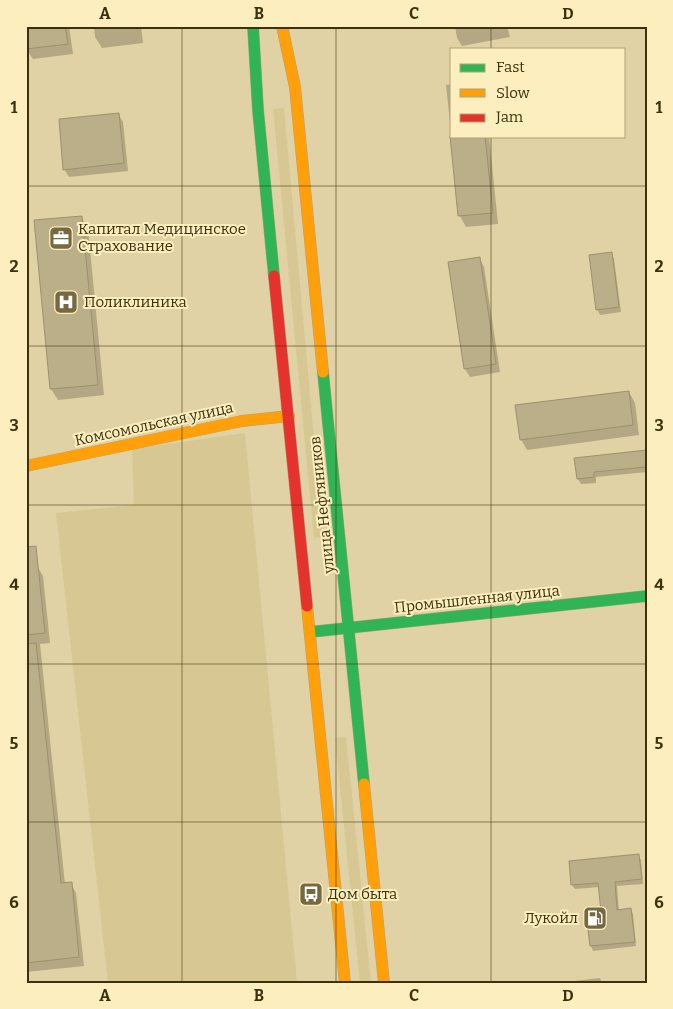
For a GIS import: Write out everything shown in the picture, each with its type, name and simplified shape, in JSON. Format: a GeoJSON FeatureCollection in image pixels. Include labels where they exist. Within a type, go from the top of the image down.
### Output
{"type":"FeatureCollection","features":[{"type":"Feature","properties":{"kind":"main road","name":"улица Нефтяников"},"geometry":{"type":"LineString","coordinates":[[252,26],[258,110],[345,983]]}},
{"type":"Feature","properties":{"kind":"main road","name":"улица Нефтяников"},"geometry":{"type":"LineString","coordinates":[[282,26],[295,87],[384,983]]}},
{"type":"Feature","properties":{"kind":"main road","name":"Комсомольская улица"},"geometry":{"type":"LineString","coordinates":[[26,466],[232,423],[288,416]]}},
{"type":"Feature","properties":{"kind":"main road","name":"Промышленная улица"},"geometry":{"type":"LineString","coordinates":[[310,632],[647,596]]}},
{"type":"Feature","properties":{"kind":"shaded area"},"geometry":{"type":"Polygon","coordinates":[[[284,108],[323,537],[314,538],[273,109],[284,108]]]}},
{"type":"Feature","properties":{"kind":"shaded area"},"geometry":{"type":"Polygon","coordinates":[[[245,433],[297,983],[108,983],[56,513],[134,505],[132,449],[245,433]]]}},
{"type":"Feature","properties":{"kind":"shaded area"},"geometry":{"type":"Polygon","coordinates":[[[346,737],[371,983],[360,983],[335,738],[346,737]]]}},
{"type":"Feature","properties":{"kind":"building"},"geometry":{"type":"Polygon","coordinates":[[[26,26],[65,26],[68,44],[26,49],[26,26]]]}},
{"type":"Feature","properties":{"kind":"building"},"geometry":{"type":"Polygon","coordinates":[[[119,113],[124,163],[63,170],[59,119],[119,113]]]}},
{"type":"Feature","properties":{"kind":"building"},"geometry":{"type":"Polygon","coordinates":[[[450,138],[485,138],[493,213],[458,216],[450,138]]]}},
{"type":"Feature","properties":{"kind":"building","name":"Поликлиника"},"geometry":{"type":"Polygon","coordinates":[[[82,216],[98,385],[50,389],[34,220],[82,216]]]}},
{"type":"Feature","properties":{"kind":"building"},"geometry":{"type":"Polygon","coordinates":[[[612,252],[619,307],[596,310],[589,255],[612,252]]]}},
{"type":"Feature","properties":{"kind":"building"},"geometry":{"type":"Polygon","coordinates":[[[480,257],[496,364],[464,369],[448,262],[480,257]]]}},
{"type":"Feature","properties":{"kind":"building"},"geometry":{"type":"Polygon","coordinates":[[[629,391],[633,425],[520,440],[515,405],[629,391]]]}},
{"type":"Feature","properties":{"kind":"building"},"geometry":{"type":"Polygon","coordinates":[[[647,450],[647,467],[594,472],[594,477],[577,479],[574,458],[647,450]]]}},
{"type":"Feature","properties":{"kind":"building"},"geometry":{"type":"Polygon","coordinates":[[[36,546],[45,633],[26,635],[26,547],[36,546]]]}},
{"type":"Feature","properties":{"kind":"building"},"geometry":{"type":"Polygon","coordinates":[[[36,643],[61,883],[72,882],[79,957],[26,963],[26,644],[36,643]]]}},
{"type":"Feature","properties":{"kind":"building"},"geometry":{"type":"Polygon","coordinates":[[[639,854],[642,879],[615,882],[617,910],[631,908],[635,942],[590,946],[586,913],[601,911],[598,883],[571,885],[569,861],[639,854]]]}},
{"type":"Feature","properties":{"kind":"traffic: fast"},"geometry":{"type":"LineString","coordinates":[[253,26],[258,110],[274,276]]}},
{"type":"Feature","properties":{"kind":"traffic: fast"},"geometry":{"type":"LineString","coordinates":[[323,372],[364,784]]}},
{"type":"Feature","properties":{"kind":"traffic: fast"},"geometry":{"type":"LineString","coordinates":[[310,632],[647,596]]}},
{"type":"Feature","properties":{"kind":"traffic: slow"},"geometry":{"type":"LineString","coordinates":[[282,26],[295,87],[323,372]]}},
{"type":"Feature","properties":{"kind":"traffic: slow"},"geometry":{"type":"LineString","coordinates":[[26,466],[242,421],[289,416]]}},
{"type":"Feature","properties":{"kind":"traffic: slow"},"geometry":{"type":"LineString","coordinates":[[307,606],[345,983]]}},
{"type":"Feature","properties":{"kind":"traffic: slow"},"geometry":{"type":"LineString","coordinates":[[364,784],[384,983]]}},
{"type":"Feature","properties":{"kind":"traffic: jam"},"geometry":{"type":"LineString","coordinates":[[274,276],[307,606]]}},
{"type":"Feature","properties":{"kind":"place","name":"Капитал Медицинское Страхование"},"geometry":{"type":"Point","coordinates":[61,238]}},
{"type":"Feature","properties":{"kind":"place","name":"Поликлиника"},"geometry":{"type":"Point","coordinates":[66,302]}},
{"type":"Feature","properties":{"kind":"place","name":"Дом быта"},"geometry":{"type":"Point","coordinates":[311,894]}},
{"type":"Feature","properties":{"kind":"place","name":"Лукойл"},"geometry":{"type":"Point","coordinates":[595,918]}}]}
